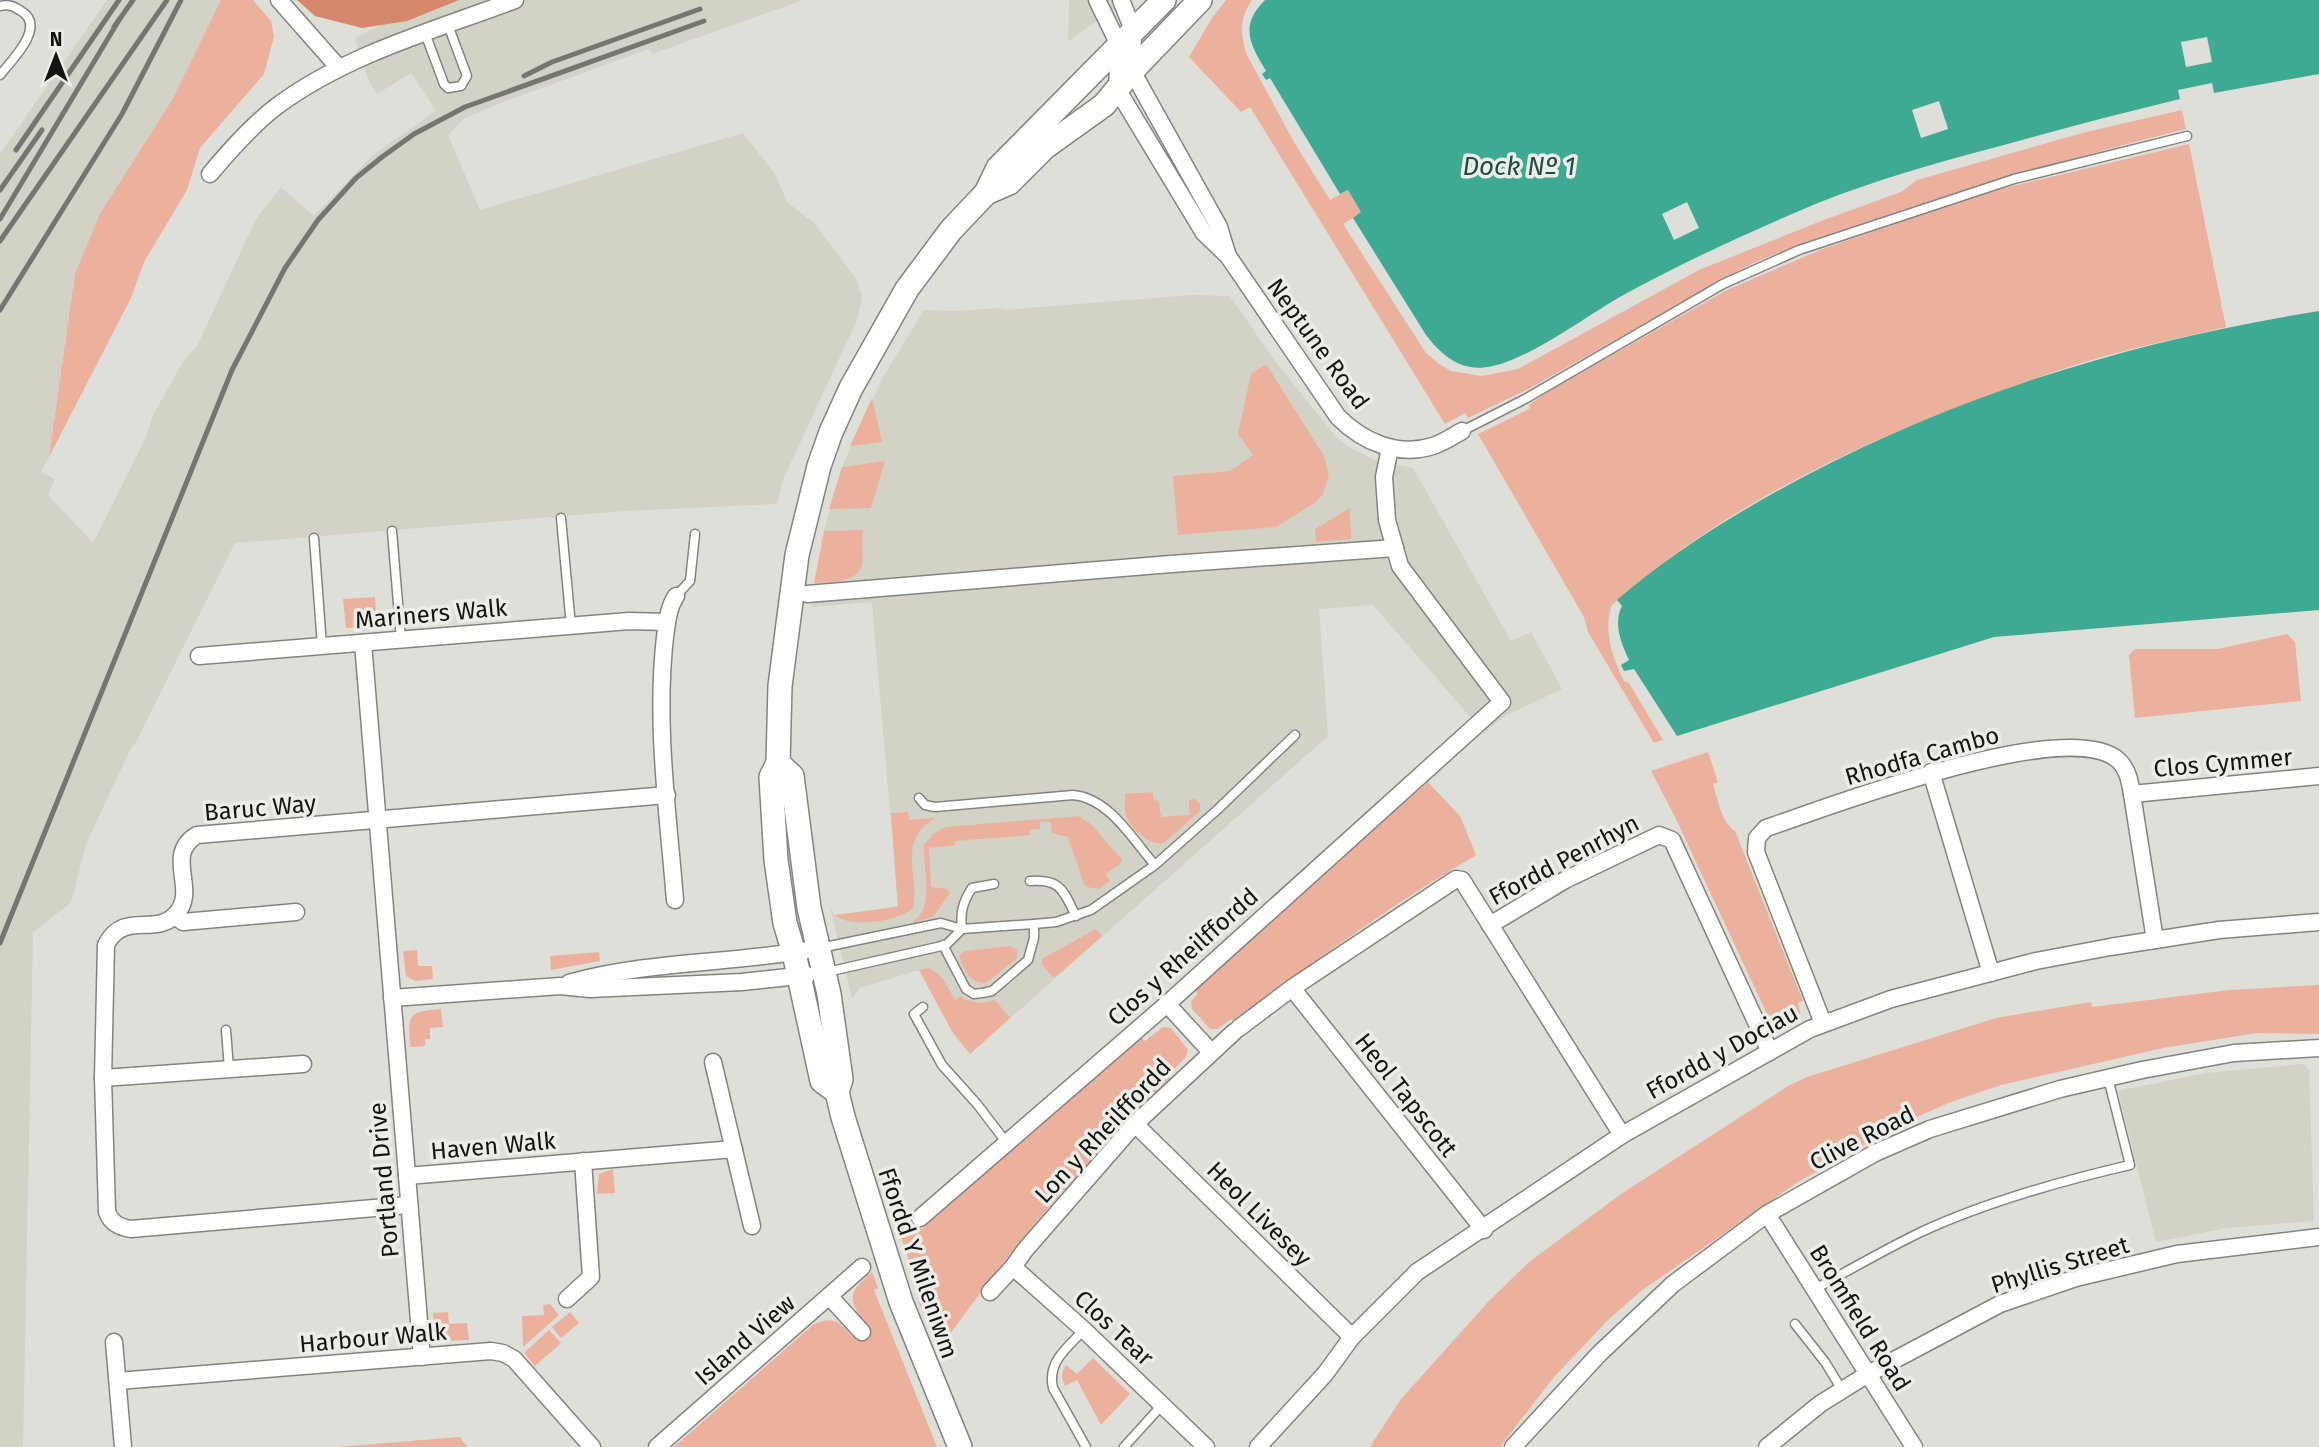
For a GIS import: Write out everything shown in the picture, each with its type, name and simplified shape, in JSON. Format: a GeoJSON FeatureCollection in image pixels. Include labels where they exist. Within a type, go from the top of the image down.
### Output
{"type":"FeatureCollection","features":[{"type":"Feature","properties":{"kind":"street"},"geometry":{"type":"LineString","coordinates":[[279,0],[339,68]]}},
{"type":"Feature","properties":{"kind":"street"},"geometry":{"type":"LineString","coordinates":[[210,174],[234,145],[275,108],[305,86],[339,68],[516,0]]}},
{"type":"Feature","properties":{"kind":"street"},"geometry":{"type":"LineString","coordinates":[[1097,0],[1126,38],[1117,89]]}},
{"type":"Feature","properties":{"kind":"street"},"geometry":{"type":"LineString","coordinates":[[1121,0],[1132,71]]}},
{"type":"Feature","properties":{"kind":"street","name":"Ffordd Y Mileniwm"},"geometry":{"type":"LineString","coordinates":[[837,1093],[822,1081],[785,923],[776,860],[771,777],[778,763],[779,693],[795,568],[819,466],[851,388],[907,289],[951,230],[986,193],[998,168],[1164,0]]}},
{"type":"Feature","properties":{"kind":"street","name":"Ffordd Y Mileniwm"},"geometry":{"type":"LineString","coordinates":[[986,193],[1009,183],[1044,148],[1095,113],[1200,0]]}},
{"type":"Feature","properties":{"kind":"street","name":"Neptune Road"},"geometry":{"type":"LineString","coordinates":[[1132,71],[1219,227],[1228,256]]}},
{"type":"Feature","properties":{"kind":"street","name":"Neptune Road"},"geometry":{"type":"LineString","coordinates":[[1117,89],[1204,233],[1228,256],[1338,417],[1377,445],[1406,450],[1434,446],[1462,431]]}},
{"type":"Feature","properties":{"kind":"street"},"geometry":{"type":"LineString","coordinates":[[807,594],[1395,548],[1387,520],[1384,477],[1390,447]]}},
{"type":"Feature","properties":{"kind":"street","name":"Clos y Rheilffordd"},"geometry":{"type":"LineString","coordinates":[[920,1218],[1167,1004],[1502,702],[1400,566],[1395,548]]}},
{"type":"Feature","properties":{"kind":"street"},"geometry":{"type":"LineString","coordinates":[[675,900],[662,723],[662,668],[667,622],[676,596]]}},
{"type":"Feature","properties":{"kind":"street","name":"Mariners Walk"},"geometry":{"type":"LineString","coordinates":[[199,656],[649,620],[667,622]]}},
{"type":"Feature","properties":{"kind":"street","name":"Portland Drive"},"geometry":{"type":"LineString","coordinates":[[363,643],[422,1357]]}},
{"type":"Feature","properties":{"kind":"street","name":"Rhodfa Cambo"},"geometry":{"type":"LineString","coordinates":[[1823,1023],[1756,852],[1757,838],[1766,828],[1931,772],[2024,751],[2061,748],[2098,750],[2118,759],[2127,772],[2132,794],[2155,940]]}},
{"type":"Feature","properties":{"kind":"street","name":"Ffordd Y Mileniwm"},"geometry":{"type":"LineString","coordinates":[[778,763],[792,776],[802,865],[829,995],[841,1079],[837,1093],[864,1191],[898,1293],[918,1349],[960,1447]]}},
{"type":"Feature","properties":{"kind":"street"},"geometry":{"type":"LineString","coordinates":[[1931,772],[1991,973]]}},
{"type":"Feature","properties":{"kind":"street","name":"Clos Cymmer"},"geometry":{"type":"LineString","coordinates":[[2132,794],[2319,776]]}},
{"type":"Feature","properties":{"kind":"street"},"geometry":{"type":"LineString","coordinates":[[378,820],[667,796]]}},
{"type":"Feature","properties":{"kind":"street","name":"Baruc Way"},"geometry":{"type":"LineString","coordinates":[[175,916],[184,897],[181,855],[187,842],[197,835],[378,820]]}},
{"type":"Feature","properties":{"kind":"street","name":"Ffordd Penrhyn"},"geometry":{"type":"LineString","coordinates":[[1622,1135],[1490,925],[1565,880],[1660,835],[1672,840],[1770,1052]]}},
{"type":"Feature","properties":{"kind":"street","name":"Lon y Rheilffordd"},"geometry":{"type":"LineString","coordinates":[[1013,1267],[1135,1124],[1211,1052],[1293,988],[1456,879],[1462,880],[1490,925]]}},
{"type":"Feature","properties":{"kind":"street"},"geometry":{"type":"LineString","coordinates":[[296,912],[183,922],[175,916],[165,922],[123,926],[112,933],[106,945],[103,1078],[107,1212],[110,1219],[131,1229],[409,1205]]}},
{"type":"Feature","properties":{"kind":"street","name":"Ffordd y Dociau"},"geometry":{"type":"LineString","coordinates":[[1258,1447],[1325,1374],[1352,1338],[1417,1272],[1484,1230],[1541,1188],[1622,1135],[1823,1023],[1891,999],[2036,961],[2259,925],[2319,922]]}},
{"type":"Feature","properties":{"kind":"street"},"geometry":{"type":"LineString","coordinates":[[560,986],[587,978],[669,965],[794,953],[819,948]]}},
{"type":"Feature","properties":{"kind":"street"},"geometry":{"type":"LineString","coordinates":[[392,998],[560,986],[590,989],[742,982],[824,973]]}},
{"type":"Feature","properties":{"kind":"street","name":"Heol Tapscott"},"geometry":{"type":"LineString","coordinates":[[1293,988],[1484,1230]]}},
{"type":"Feature","properties":{"kind":"street"},"geometry":{"type":"LineString","coordinates":[[1167,1004],[1211,1052]]}},
{"type":"Feature","properties":{"kind":"street","name":"Clive Road"},"geometry":{"type":"LineString","coordinates":[[1513,1447],[1599,1354],[1673,1284],[1767,1214],[1875,1153],[1930,1129],[2060,1089],[2234,1053],[2319,1048]]}},
{"type":"Feature","properties":{"kind":"street"},"geometry":{"type":"LineString","coordinates":[[713,1062],[752,1226]]}},
{"type":"Feature","properties":{"kind":"street"},"geometry":{"type":"LineString","coordinates":[[103,1078],[303,1064]]}},
{"type":"Feature","properties":{"kind":"street","name":"Heol Livesey"},"geometry":{"type":"LineString","coordinates":[[1135,1124],[1352,1338]]}},
{"type":"Feature","properties":{"kind":"street","name":"Haven Walk"},"geometry":{"type":"LineString","coordinates":[[407,1175],[734,1149]]}},
{"type":"Feature","properties":{"kind":"street","name":"Haven Walk"},"geometry":{"type":"LineString","coordinates":[[567,1299],[592,1277],[583,1161]]}},
{"type":"Feature","properties":{"kind":"street","name":"Bromfield Road"},"geometry":{"type":"LineString","coordinates":[[1767,1214],[1914,1447]]}},
{"type":"Feature","properties":{"kind":"street","name":"Phyllis Street"},"geometry":{"type":"LineString","coordinates":[[1767,1447],[1820,1404],[1868,1374],[2000,1304],[2076,1278],[2177,1254],[2319,1237]]}},
{"type":"Feature","properties":{"kind":"street","name":"Island View"},"geometry":{"type":"LineString","coordinates":[[657,1447],[862,1267]]}},
{"type":"Feature","properties":{"kind":"street"},"geometry":{"type":"LineString","coordinates":[[990,1292],[1013,1267]]}},
{"type":"Feature","properties":{"kind":"street","name":"Clos Tear"},"geometry":{"type":"LineString","coordinates":[[1013,1267],[1206,1447]]}},
{"type":"Feature","properties":{"kind":"street"},"geometry":{"type":"LineString","coordinates":[[830,1296],[862,1332]]}},
{"type":"Feature","properties":{"kind":"street"},"geometry":{"type":"LineString","coordinates":[[114,1342],[123,1447]]}},
{"type":"Feature","properties":{"kind":"street","name":"Harbour Walk"},"geometry":{"type":"LineString","coordinates":[[118,1381],[491,1351],[514,1359],[592,1447]]}},
{"type":"Feature","properties":{"kind":"lane"},"geometry":{"type":"LineString","coordinates":[[0,6],[11,5],[26,14],[31,24],[27,40],[0,75]]}},
{"type":"Feature","properties":{"kind":"lane"},"geometry":{"type":"LineString","coordinates":[[425,33],[444,84],[448,88],[461,86],[467,76],[448,25]]}},
{"type":"Feature","properties":{"kind":"lane"},"geometry":{"type":"LineString","coordinates":[[1462,431],[1525,399],[1723,284],[1799,250],[2014,179],[2187,136]]}},
{"type":"Feature","properties":{"kind":"lane"},"geometry":{"type":"LineString","coordinates":[[561,518],[570,626]]}},
{"type":"Feature","properties":{"kind":"lane"},"geometry":{"type":"LineString","coordinates":[[392,531],[401,640]]}},
{"type":"Feature","properties":{"kind":"lane"},"geometry":{"type":"LineString","coordinates":[[676,596],[690,581],[695,534]]}},
{"type":"Feature","properties":{"kind":"lane"},"geometry":{"type":"LineString","coordinates":[[314,538],[322,646]]}},
{"type":"Feature","properties":{"kind":"lane"},"geometry":{"type":"LineString","coordinates":[[819,948],[942,923],[962,929],[1034,924],[1076,916],[1105,902],[1154,865],[1217,810],[1295,735]]}},
{"type":"Feature","properties":{"kind":"lane"},"geometry":{"type":"LineString","coordinates":[[919,799],[925,805],[935,807],[1083,796],[1094,800],[1109,812],[1154,865]]}},
{"type":"Feature","properties":{"kind":"lane"},"geometry":{"type":"LineString","coordinates":[[1030,881],[1053,882],[1061,887],[1076,916]]}},
{"type":"Feature","properties":{"kind":"lane"},"geometry":{"type":"LineString","coordinates":[[962,929],[964,901],[972,888],[994,884]]}},
{"type":"Feature","properties":{"kind":"lane"},"geometry":{"type":"LineString","coordinates":[[943,946],[966,989],[974,994],[992,991],[1028,960],[1034,938],[1034,924]]}},
{"type":"Feature","properties":{"kind":"lane"},"geometry":{"type":"LineString","coordinates":[[824,973],[943,946],[962,929]]}},
{"type":"Feature","properties":{"kind":"lane"},"geometry":{"type":"LineString","coordinates":[[923,1007],[914,1014],[942,1065],[1006,1142]]}},
{"type":"Feature","properties":{"kind":"lane"},"geometry":{"type":"LineString","coordinates":[[226,1030],[229,1069]]}},
{"type":"Feature","properties":{"kind":"lane"},"geometry":{"type":"LineString","coordinates":[[1815,1289],[1920,1233],[1971,1212],[2075,1178],[2130,1165],[2108,1078]]}},
{"type":"Feature","properties":{"kind":"lane"},"geometry":{"type":"LineString","coordinates":[[1795,1324],[1825,1362],[1842,1390]]}},
{"type":"Feature","properties":{"kind":"lane"},"geometry":{"type":"LineString","coordinates":[[1084,1331],[1057,1359],[1053,1365],[1051,1380],[1086,1447]]}},
{"type":"Feature","properties":{"kind":"lane"},"geometry":{"type":"LineString","coordinates":[[1124,1447],[1163,1405]]}},
{"type":"Feature","properties":{"kind":"shaded area"},"geometry":{"type":"Polygon","coordinates":[[[107,0],[221,0],[172,100],[75,274],[49,457],[41,472],[55,479],[48,495],[93,543],[146,437],[153,415],[183,362],[197,346],[256,219],[281,187],[314,216],[374,154],[436,111],[411,73],[377,94],[368,79],[355,38],[431,0],[803,0],[652,54],[649,49],[503,102],[463,119],[448,135],[480,210],[743,133],[775,174],[787,202],[814,223],[857,280],[862,297],[857,320],[782,482],[777,504],[625,511],[235,543],[132,746],[86,844],[72,899],[33,932],[23,1447],[0,1447],[0,154],[107,0]]]}},
{"type":"Feature","properties":{"kind":"shaded area"},"geometry":{"type":"Polygon","coordinates":[[[221,0],[253,0],[271,21],[274,37],[264,74],[200,148],[187,190],[144,262],[131,298],[49,457],[75,274],[100,214],[172,100],[221,0]]]}},
{"type":"Feature","properties":{"kind":"shaded area"},"geometry":{"type":"Polygon","coordinates":[[[297,0],[459,0],[407,21],[362,28],[315,16],[297,0]]]}},
{"type":"Feature","properties":{"kind":"shaded area"},"geometry":{"type":"Polygon","coordinates":[[[1069,0],[1128,0],[1068,41],[1069,0]]]}},
{"type":"Feature","properties":{"kind":"shaded area"},"geometry":{"type":"Polygon","coordinates":[[[1226,0],[1252,0],[1242,27],[1247,55],[1294,142],[1330,200],[1348,190],[1362,213],[1343,224],[1426,353],[1451,371],[1482,376],[1518,369],[1699,270],[1901,192],[1917,180],[2086,132],[2182,110],[2186,129],[1971,188],[1783,251],[1745,267],[1530,388],[1468,418],[1465,413],[1445,424],[1250,107],[1241,112],[1189,57],[1226,0]]]}},
{"type":"Feature","properties":{"kind":"shaded area"},"geometry":{"type":"Polygon","coordinates":[[[2189,144],[2226,327],[2131,349],[2073,366],[1949,410],[1796,480],[1699,537],[1611,606],[1608,626],[1613,653],[1624,681],[1629,683],[1663,740],[1654,743],[1588,632],[1584,617],[1478,434],[1525,411],[1530,408],[1529,405],[1552,389],[1727,290],[1820,250],[1984,193],[2189,144]]]}},
{"type":"Feature","properties":{"kind":"shaded area"},"geometry":{"type":"Polygon","coordinates":[[[1191,295],[1230,296],[1275,361],[1337,438],[1374,460],[1413,468],[1511,641],[1531,632],[1562,689],[1505,716],[1484,733],[1373,605],[1319,609],[1328,736],[970,1054],[953,1033],[919,970],[860,988],[852,998],[830,907],[835,915],[898,906],[872,602],[811,607],[824,531],[842,467],[883,377],[924,310],[1005,310],[1191,295]]]}},
{"type":"Feature","properties":{"kind":"shaded area"},"geometry":{"type":"Polygon","coordinates":[[[1266,364],[1324,456],[1329,475],[1323,494],[1316,502],[1276,527],[1178,535],[1173,476],[1230,471],[1253,455],[1238,434],[1251,374],[1266,364]]]}},
{"type":"Feature","properties":{"kind":"shaded area"},"geometry":{"type":"Polygon","coordinates":[[[872,398],[882,442],[850,446],[872,398]]]}},
{"type":"Feature","properties":{"kind":"shaded area"},"geometry":{"type":"Polygon","coordinates":[[[885,461],[871,508],[829,509],[842,467],[885,461]]]}},
{"type":"Feature","properties":{"kind":"shaded area"},"geometry":{"type":"Polygon","coordinates":[[[1350,508],[1351,539],[1316,542],[1315,529],[1350,508]]]}},
{"type":"Feature","properties":{"kind":"shaded area"},"geometry":{"type":"Polygon","coordinates":[[[863,530],[863,560],[859,571],[842,581],[814,583],[824,531],[863,530]]]}},
{"type":"Feature","properties":{"kind":"shaded area"},"geometry":{"type":"Polygon","coordinates":[[[375,597],[377,625],[346,628],[343,599],[375,597]]]}},
{"type":"Feature","properties":{"kind":"shaded area"},"geometry":{"type":"Polygon","coordinates":[[[2287,634],[2295,642],[2301,701],[2135,718],[2129,655],[2135,649],[2218,649],[2287,634]]]}},
{"type":"Feature","properties":{"kind":"shaded area"},"geometry":{"type":"Polygon","coordinates":[[[1708,752],[1718,782],[1713,784],[1721,810],[1726,822],[1735,831],[1803,1001],[1798,1003],[1798,1016],[1785,1025],[1779,1026],[1767,1014],[1651,771],[1708,752]]]}},
{"type":"Feature","properties":{"kind":"shaded area"},"geometry":{"type":"Polygon","coordinates":[[[1428,782],[1460,816],[1476,855],[1352,935],[1235,1023],[1231,1019],[1218,1029],[1210,1029],[1192,1009],[1191,1001],[1198,994],[1193,989],[1428,782]]]}},
{"type":"Feature","properties":{"kind":"shaded area"},"geometry":{"type":"Polygon","coordinates":[[[1153,792],[1153,798],[1159,803],[1161,817],[1190,815],[1189,800],[1195,799],[1200,804],[1200,811],[1164,843],[1153,842],[1142,836],[1125,813],[1125,794],[1153,792]]]}},
{"type":"Feature","properties":{"kind":"shaded area"},"geometry":{"type":"Polygon","coordinates":[[[908,812],[909,820],[935,818],[923,827],[913,846],[913,908],[897,917],[875,922],[852,922],[835,915],[898,907],[891,813],[908,812]]]}},
{"type":"Feature","properties":{"kind":"shaded area"},"geometry":{"type":"Polygon","coordinates":[[[1079,816],[1092,825],[1122,860],[1105,874],[1110,881],[1099,889],[1084,884],[1068,837],[1052,833],[1051,822],[1040,822],[1040,829],[1030,830],[1030,835],[955,841],[955,845],[929,848],[931,887],[947,889],[950,893],[933,917],[911,923],[919,917],[926,898],[924,845],[933,834],[946,827],[1079,816]]]}},
{"type":"Feature","properties":{"kind":"shaded area"},"geometry":{"type":"Polygon","coordinates":[[[1096,929],[1102,936],[1054,978],[1042,965],[1042,959],[1096,929]]]}},
{"type":"Feature","properties":{"kind":"shaded area"},"geometry":{"type":"Polygon","coordinates":[[[1010,946],[1017,950],[1017,958],[986,983],[972,979],[959,957],[965,951],[1010,946]]]}},
{"type":"Feature","properties":{"kind":"shaded area"},"geometry":{"type":"Polygon","coordinates":[[[417,950],[418,966],[432,966],[433,979],[415,981],[406,976],[403,951],[417,950]]]}},
{"type":"Feature","properties":{"kind":"shaded area"},"geometry":{"type":"Polygon","coordinates":[[[599,952],[600,961],[551,970],[550,956],[599,952]]]}},
{"type":"Feature","properties":{"kind":"shaded area"},"geometry":{"type":"Polygon","coordinates":[[[928,968],[941,977],[955,1000],[961,996],[977,1002],[995,1000],[1010,1018],[970,1054],[953,1033],[919,970],[928,968]]]}},
{"type":"Feature","properties":{"kind":"shaded area"},"geometry":{"type":"Polygon","coordinates":[[[2319,985],[2319,1034],[2257,1033],[2163,1048],[2001,1085],[1951,1102],[1905,1122],[1798,1182],[1641,1291],[1609,1319],[1554,1377],[1500,1447],[1370,1447],[1401,1399],[1489,1301],[1529,1262],[1621,1194],[1788,1086],[1807,1077],[1996,1018],[2091,1002],[2092,1007],[2229,990],[2319,985]]]}},
{"type":"Feature","properties":{"kind":"shaded area"},"geometry":{"type":"Polygon","coordinates":[[[441,1009],[443,1027],[430,1028],[430,1039],[425,1039],[425,1046],[410,1047],[409,1028],[412,1017],[422,1012],[441,1009]]]}},
{"type":"Feature","properties":{"kind":"shaded area"},"geometry":{"type":"Polygon","coordinates":[[[1163,1027],[1171,1028],[1188,1050],[1186,1057],[1168,1075],[1172,1080],[1098,1153],[1046,1211],[938,1350],[917,1298],[921,1296],[899,1231],[913,1220],[922,1229],[1140,1036],[1145,1041],[1163,1027]]]}},
{"type":"Feature","properties":{"kind":"shaded area"},"geometry":{"type":"Polygon","coordinates":[[[2303,1064],[2309,1070],[2314,1221],[2227,1228],[2156,1242],[2118,1091],[2206,1073],[2303,1064]]]}},
{"type":"Feature","properties":{"kind":"shaded area"},"geometry":{"type":"Polygon","coordinates":[[[613,1169],[615,1193],[597,1194],[599,1174],[613,1169]]]}},
{"type":"Feature","properties":{"kind":"shaded area"},"geometry":{"type":"Polygon","coordinates":[[[872,1272],[878,1288],[874,1290],[937,1447],[674,1447],[814,1324],[826,1320],[835,1321],[852,1336],[865,1325],[853,1303],[853,1297],[858,1286],[872,1272]]]}},
{"type":"Feature","properties":{"kind":"shaded area"},"geometry":{"type":"Polygon","coordinates":[[[550,1304],[559,1315],[523,1347],[522,1316],[544,1315],[543,1305],[550,1304]]]}},
{"type":"Feature","properties":{"kind":"shaded area"},"geometry":{"type":"Polygon","coordinates":[[[448,1312],[449,1324],[467,1323],[469,1340],[445,1341],[436,1337],[433,1313],[448,1312]]]}},
{"type":"Feature","properties":{"kind":"shaded area"},"geometry":{"type":"Polygon","coordinates":[[[570,1312],[579,1323],[561,1338],[552,1327],[570,1312]]]}},
{"type":"Feature","properties":{"kind":"shaded area"},"geometry":{"type":"Polygon","coordinates":[[[549,1330],[561,1343],[535,1366],[524,1353],[549,1330]]]}},
{"type":"Feature","properties":{"kind":"shaded area"},"geometry":{"type":"Polygon","coordinates":[[[1093,1358],[1130,1394],[1101,1425],[1077,1380],[1065,1386],[1062,1378],[1066,1365],[1077,1374],[1093,1358]]]}},
{"type":"Feature","properties":{"kind":"shaded area"},"geometry":{"type":"Polygon","coordinates":[[[459,1437],[468,1447],[338,1447],[459,1437]]]}},
{"type":"Feature","properties":{"kind":"water","name":"Dock Nº 1"},"geometry":{"type":"Polygon","coordinates":[[[1265,0],[2319,0],[2319,74],[2214,93],[2212,83],[2178,90],[2180,99],[1970,154],[1862,187],[1820,202],[1685,263],[1618,298],[1523,355],[1508,362],[1482,368],[1455,362],[1440,351],[1426,335],[1353,218],[1361,212],[1348,190],[1340,194],[1270,78],[1266,80],[1262,74],[1266,71],[1252,44],[1250,27],[1257,9],[1265,0]]]}},
{"type":"Feature","properties":{"kind":"water"},"geometry":{"type":"Polygon","coordinates":[[[2319,311],[2319,610],[1994,637],[1677,736],[1634,669],[1624,671],[1621,665],[1629,660],[1619,633],[1618,619],[1622,606],[1617,600],[1708,532],[1807,475],[1929,418],[2056,372],[2186,337],[2319,311]]]}},
{"type":"Feature","properties":{"kind":"pier"},"geometry":{"type":"Polygon","coordinates":[[[2207,37],[2212,62],[2186,67],[2181,42],[2207,37]]]}},
{"type":"Feature","properties":{"kind":"pier"},"geometry":{"type":"Polygon","coordinates":[[[1939,101],[1948,129],[1921,138],[1912,110],[1939,101]]]}},
{"type":"Feature","properties":{"kind":"pier"},"geometry":{"type":"Polygon","coordinates":[[[1687,202],[1699,228],[1674,240],[1662,214],[1687,202]]]}},
{"type":"Feature","properties":{"kind":"railway"},"geometry":{"type":"LineString","coordinates":[[16,150],[119,0]]}},
{"type":"Feature","properties":{"kind":"railway"},"geometry":{"type":"LineString","coordinates":[[114,27],[133,0]]}},
{"type":"Feature","properties":{"kind":"railway"},"geometry":{"type":"LineString","coordinates":[[0,241],[167,0]]}},
{"type":"Feature","properties":{"kind":"railway"},"geometry":{"type":"LineString","coordinates":[[0,310],[122,114],[181,0]]}},
{"type":"Feature","properties":{"kind":"railway"},"geometry":{"type":"LineString","coordinates":[[524,76],[552,62],[700,9]]}},
{"type":"Feature","properties":{"kind":"railway"},"geometry":{"type":"LineString","coordinates":[[0,219],[119,20]]}},
{"type":"Feature","properties":{"kind":"railway"},"geometry":{"type":"LineString","coordinates":[[0,943],[232,370],[285,268],[318,220],[356,178],[382,157],[414,134],[465,107],[704,21]]}},
{"type":"Feature","properties":{"kind":"railway"},"geometry":{"type":"LineString","coordinates":[[0,190],[42,130]]}}]}
